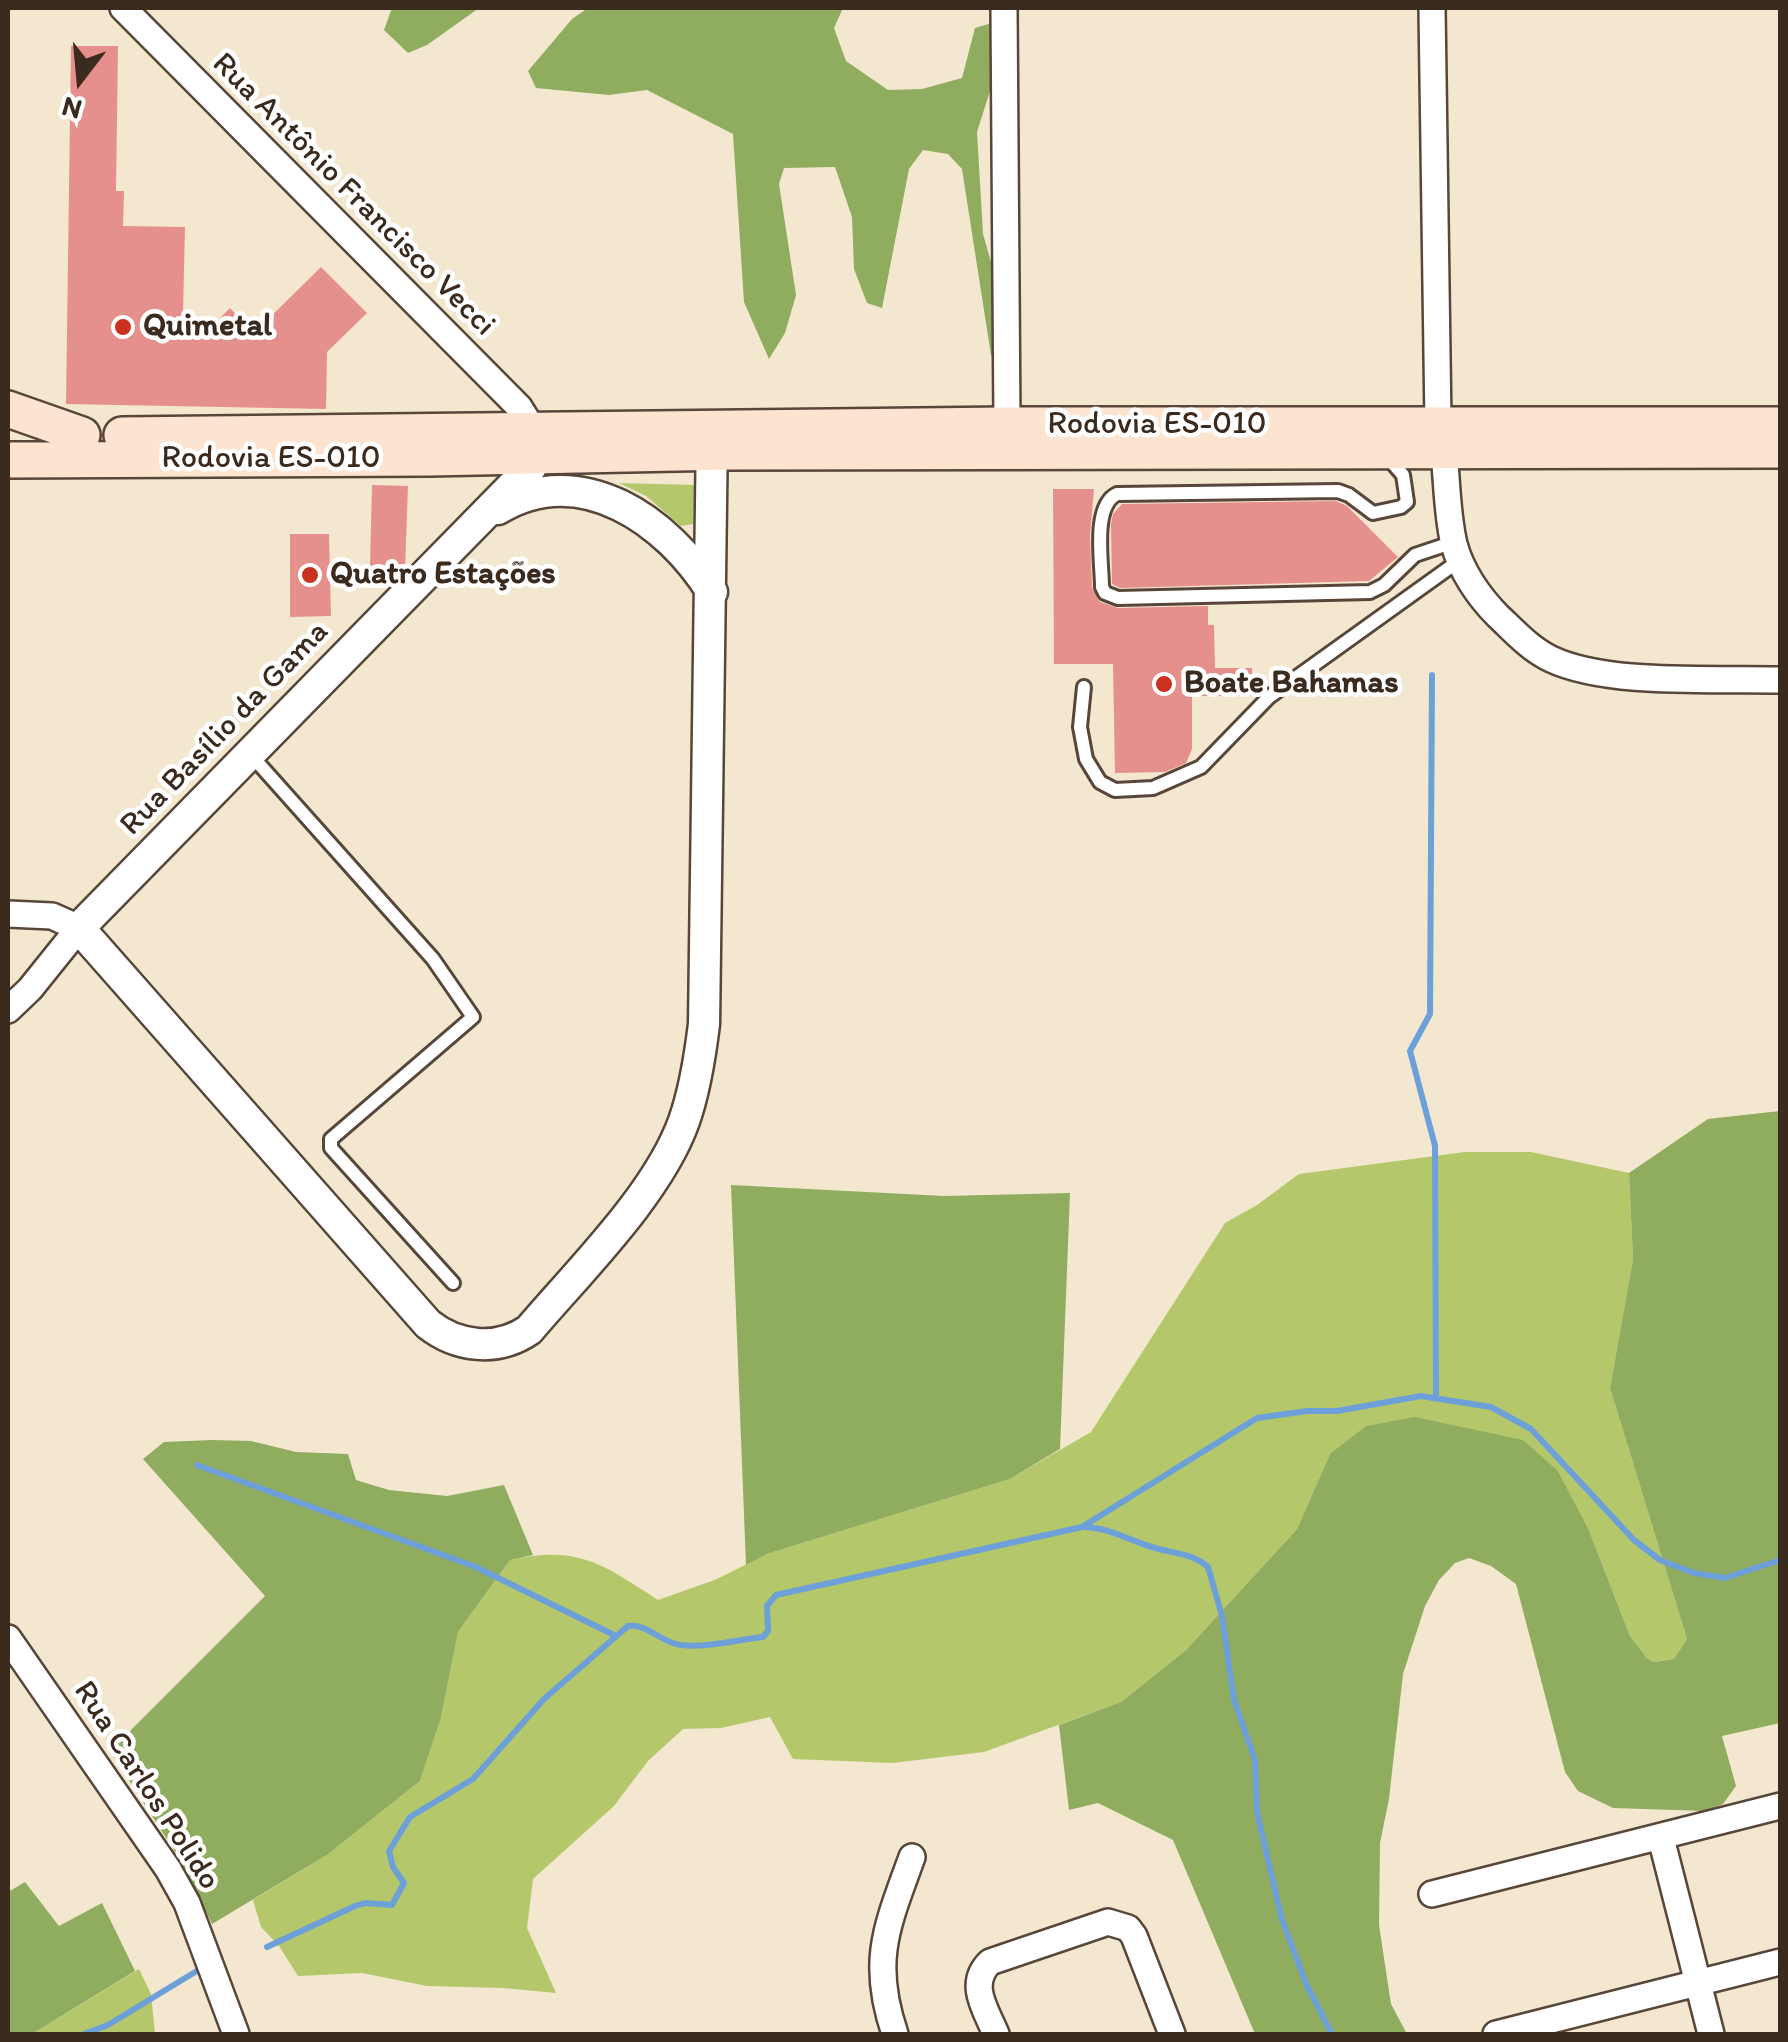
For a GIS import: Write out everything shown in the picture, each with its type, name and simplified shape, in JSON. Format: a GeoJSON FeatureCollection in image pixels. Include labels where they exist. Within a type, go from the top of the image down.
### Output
{"type":"FeatureCollection","features":[{"type":"Feature","properties":{"kind":"main road"},"geometry":{"type":"LineString","coordinates":[[8,410],[82,436]]}},
{"type":"Feature","properties":{"kind":"main road","name":"Rodovia ES-010"},"geometry":{"type":"LineString","coordinates":[[8,460],[712,440],[1007,425],[1780,450]]}},
{"type":"Feature","properties":{"kind":"main road","name":"Rodovia ES-010"},"geometry":{"type":"LineString","coordinates":[[712,440],[1376,453],[1441,438],[1780,425]]}},
{"type":"Feature","properties":{"kind":"main road","name":"Rodovia ES-010"},"geometry":{"type":"LineString","coordinates":[[8,435],[534,443]]}},
{"type":"Feature","properties":{"kind":"street","name":"Rua Antônio Francisco Vecci"},"geometry":{"type":"LineString","coordinates":[[123,8],[519,407],[534,443]]}},
{"type":"Feature","properties":{"kind":"street"},"geometry":{"type":"LineString","coordinates":[[1004,8],[1007,425]]}},
{"type":"Feature","properties":{"kind":"street"},"geometry":{"type":"LineString","coordinates":[[1432,8],[1441,438],[1457,551],[1484,601],[1525,642],[1552,660],[1630,676],[1780,680]]}},
{"type":"Feature","properties":{"kind":"street"},"geometry":{"type":"LineString","coordinates":[[8,914],[52,916],[79,928],[440,1334],[472,1344],[517,1338],[529,1330],[648,1187],[669,1154],[692,1096],[704,1024],[712,440]]}},
{"type":"Feature","properties":{"kind":"street","name":"Rua Basílio da Gama"},"geometry":{"type":"LineString","coordinates":[[8,1010],[79,928],[531,468],[534,443]]}},
{"type":"Feature","properties":{"kind":"street"},"geometry":{"type":"LineString","coordinates":[[483,516],[536,494],[574,492],[611,500],[630,508],[664,533],[691,560],[712,592]]}},
{"type":"Feature","properties":{"kind":"street","name":"Rua Carlos Polido"},"geometry":{"type":"LineString","coordinates":[[8,1638],[178,1886],[236,2034]]}},
{"type":"Feature","properties":{"kind":"street"},"geometry":{"type":"LineString","coordinates":[[1432,1894],[1780,1806]]}},
{"type":"Feature","properties":{"kind":"street"},"geometry":{"type":"LineString","coordinates":[[1661,1838],[1711,2034]]}},
{"type":"Feature","properties":{"kind":"street"},"geometry":{"type":"LineString","coordinates":[[896,2034],[882,1978],[882,1952],[912,1857]]}},
{"type":"Feature","properties":{"kind":"street"},"geometry":{"type":"LineString","coordinates":[[996,2034],[977,1987],[982,1970],[990,1962],[1108,1922],[1128,1928],[1134,1936],[1172,2034]]}},
{"type":"Feature","properties":{"kind":"street"},"geometry":{"type":"LineString","coordinates":[[1496,2034],[1780,1962]]}},
{"type":"Feature","properties":{"kind":"lane"},"geometry":{"type":"LineString","coordinates":[[1376,453],[1391,460],[1403,475],[1408,496],[1401,507],[1373,514],[1338,491],[1116,494],[1101,510],[1102,587],[1118,598],[1370,592],[1384,585],[1415,555],[1457,551]]}},
{"type":"Feature","properties":{"kind":"lane"},"geometry":{"type":"LineString","coordinates":[[1084,687],[1080,727],[1086,759],[1100,782],[1115,790],[1153,788],[1201,767],[1269,696],[1457,551]]}},
{"type":"Feature","properties":{"kind":"lane"},"geometry":{"type":"LineString","coordinates":[[250,754],[433,958],[473,1017],[331,1139],[331,1148],[453,1283]]}},
{"type":"Feature","properties":{"kind":"green space"},"geometry":{"type":"Polygon","coordinates":[[[392,8],[479,8],[427,45],[408,53],[384,30],[392,8]]]}},
{"type":"Feature","properties":{"kind":"green space"},"geometry":{"type":"Polygon","coordinates":[[[588,8],[843,8],[834,28],[846,61],[888,90],[922,89],[962,78],[975,28],[992,23],[1012,57],[990,91],[977,132],[983,234],[1017,353],[1004,366],[991,355],[962,169],[948,154],[923,150],[909,169],[882,308],[867,303],[854,269],[852,217],[835,167],[784,168],[779,184],[796,295],[785,333],[769,359],[744,302],[733,134],[647,90],[609,95],[536,88],[528,71],[572,19],[588,8]]]}},
{"type":"Feature","properties":{"kind":"green space"},"geometry":{"type":"Polygon","coordinates":[[[619,483],[695,485],[693,524],[681,526],[646,496],[619,483]]]}},
{"type":"Feature","properties":{"kind":"green space"},"geometry":{"type":"Polygon","coordinates":[[[1780,1111],[1780,1723],[1722,1736],[1736,1786],[1723,1804],[1706,1811],[1613,1808],[1578,1791],[1565,1772],[1516,1584],[1491,1566],[1469,1558],[1455,1563],[1439,1580],[1425,1606],[1403,1674],[1380,1843],[1379,1925],[1391,2004],[1407,2034],[1255,2034],[1173,1840],[1098,1803],[1069,1810],[1059,1725],[1121,1702],[1186,1650],[1297,1529],[1330,1454],[1366,1426],[1415,1417],[1523,1440],[1558,1471],[1588,1528],[1630,1636],[1654,1662],[1674,1659],[1687,1639],[1610,1388],[1633,1259],[1629,1173],[1708,1119],[1780,1111]]]}},
{"type":"Feature","properties":{"kind":"green space"},"geometry":{"type":"Polygon","coordinates":[[[1465,1152],[1531,1152],[1629,1173],[1633,1259],[1610,1388],[1687,1639],[1674,1659],[1654,1662],[1630,1636],[1588,1528],[1558,1471],[1330,1454],[1297,1529],[1186,1650],[1121,1702],[984,1752],[892,1763],[793,1759],[770,1717],[721,1728],[683,1729],[648,1761],[614,1806],[533,1879],[527,1928],[556,1993],[427,1986],[362,1973],[298,1976],[261,1927],[253,1900],[327,1855],[420,1781],[441,1718],[458,1632],[510,1560],[554,1555],[589,1561],[658,1600],[717,1579],[767,1554],[1010,1479],[1091,1432],[1225,1223],[1299,1174],[1465,1152]]]}},
{"type":"Feature","properties":{"kind":"green space"},"geometry":{"type":"Polygon","coordinates":[[[731,1185],[944,1196],[1070,1193],[1060,1449],[1010,1479],[767,1554],[746,1565],[731,1185]]]}},
{"type":"Feature","properties":{"kind":"green space"},"geometry":{"type":"Polygon","coordinates":[[[251,1441],[296,1452],[348,1454],[356,1480],[389,1490],[447,1496],[504,1485],[533,1555],[510,1560],[458,1632],[441,1718],[420,1781],[327,1855],[212,1924],[181,1861],[110,1751],[265,1596],[143,1459],[164,1442],[251,1441]]]}},
{"type":"Feature","properties":{"kind":"green space"},"geometry":{"type":"Polygon","coordinates":[[[25,1882],[59,1926],[102,1903],[135,1971],[32,2034],[8,2034],[8,1892],[25,1882]]]}},
{"type":"Feature","properties":{"kind":"green space"},"geometry":{"type":"Polygon","coordinates":[[[139,1969],[151,1994],[155,2034],[32,2034],[139,1969]]]}},
{"type":"Feature","properties":{"kind":"building"},"geometry":{"type":"Polygon","coordinates":[[[71,46],[118,46],[116,191],[124,191],[123,226],[185,227],[183,312],[205,333],[230,308],[254,333],[321,267],[367,313],[327,352],[326,409],[66,404],[71,46]]]}},
{"type":"Feature","properties":{"kind":"building"},"geometry":{"type":"Polygon","coordinates":[[[372,485],[408,486],[405,569],[370,568],[372,485]]]}},
{"type":"Feature","properties":{"kind":"building"},"geometry":{"type":"Polygon","coordinates":[[[1053,489],[1094,489],[1090,535],[1092,587],[1100,602],[1118,608],[1208,606],[1208,625],[1214,625],[1215,668],[1252,668],[1252,696],[1192,696],[1192,749],[1186,763],[1165,772],[1115,773],[1113,664],[1054,664],[1053,489]]]}},
{"type":"Feature","properties":{"kind":"building"},"geometry":{"type":"Polygon","coordinates":[[[1336,501],[1347,506],[1398,557],[1369,581],[1120,588],[1112,584],[1111,524],[1113,514],[1122,504],[1336,501]]]}},
{"type":"Feature","properties":{"kind":"building"},"geometry":{"type":"Polygon","coordinates":[[[290,534],[329,534],[331,616],[290,617],[290,534]]]}},
{"type":"Feature","properties":{"kind":"waterway"},"geometry":{"type":"LineString","coordinates":[[1432,675],[1430,1014],[1410,1051],[1435,1146],[1436,1398]]}},
{"type":"Feature","properties":{"kind":"waterway"},"geometry":{"type":"LineString","coordinates":[[267,1947],[355,1906],[392,1905],[404,1883],[393,1867],[389,1851],[410,1817],[473,1779],[544,1699],[628,1626],[691,1646],[763,1637],[768,1631],[767,1606],[776,1595],[1082,1527],[1257,1418],[1337,1411],[1421,1396],[1491,1407],[1531,1429],[1634,1540],[1660,1560],[1694,1573],[1725,1578],[1780,1560]]}},
{"type":"Feature","properties":{"kind":"waterway"},"geometry":{"type":"LineString","coordinates":[[197,1465],[476,1567],[616,1636]]}},
{"type":"Feature","properties":{"kind":"waterway"},"geometry":{"type":"LineString","coordinates":[[1085,1527],[1190,1557],[1208,1567],[1222,1616],[1234,1700],[1255,1760],[1257,1812],[1282,1920],[1307,1986],[1332,2034]]}},
{"type":"Feature","properties":{"kind":"waterway"},"geometry":{"type":"LineString","coordinates":[[84,2034],[108,2025],[200,1969]]}},
{"type":"Feature","properties":{"kind":"place","name":"Quimetal"},"geometry":{"type":"Point","coordinates":[123,327]}},
{"type":"Feature","properties":{"kind":"place","name":"Quatro Estações"},"geometry":{"type":"Point","coordinates":[310,575]}},
{"type":"Feature","properties":{"kind":"place","name":"Boate Bahamas"},"geometry":{"type":"Point","coordinates":[1164,684]}}]}
